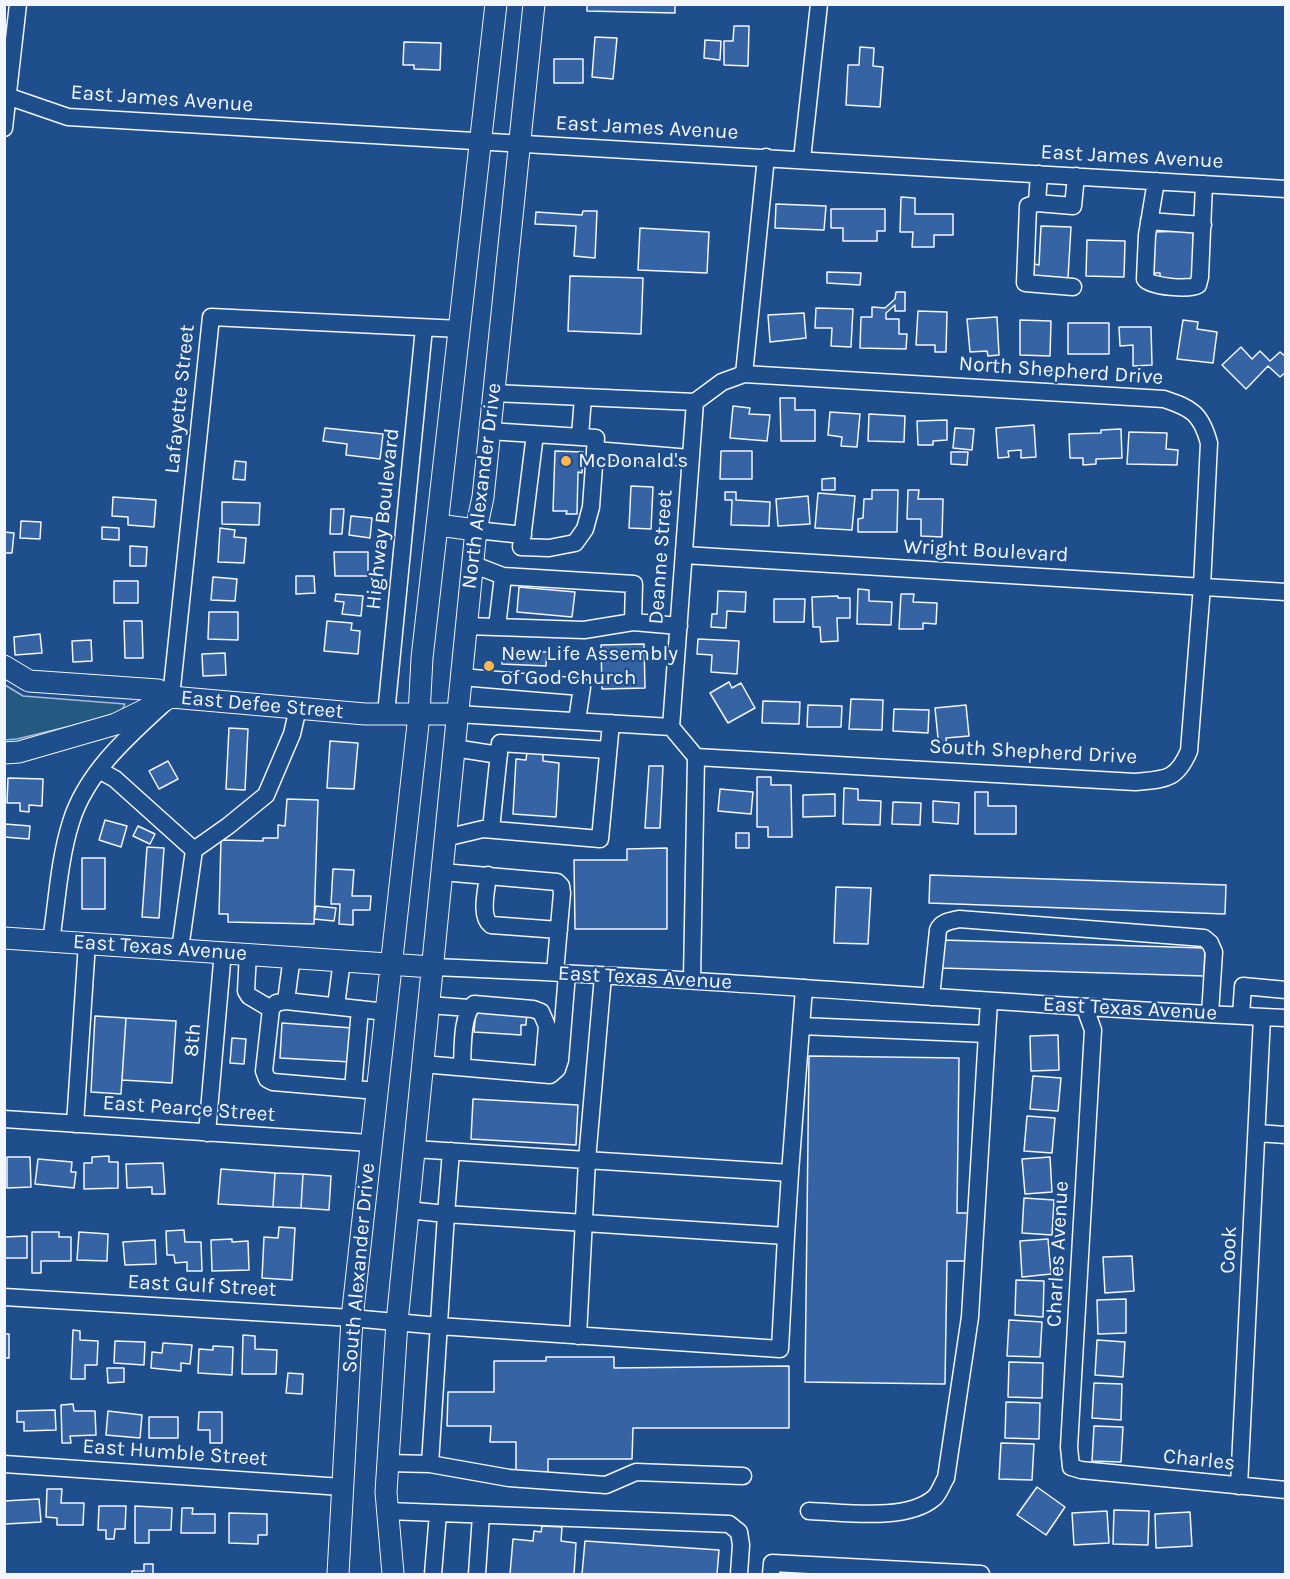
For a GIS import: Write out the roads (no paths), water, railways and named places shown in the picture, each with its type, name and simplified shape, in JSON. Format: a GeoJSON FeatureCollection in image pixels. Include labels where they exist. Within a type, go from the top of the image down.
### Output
{"type":"FeatureCollection","features":[{"type":"Feature","properties":{"kind":"main road","name":"North Alexander Drive"},"geometry":{"type":"LineString","coordinates":[[392,963],[419,716],[422,658],[496,4]]}},
{"type":"Feature","properties":{"kind":"main road","name":"North Alexander Drive"},"geometry":{"type":"LineString","coordinates":[[432,967],[472,564],[483,497],[534,4]]}},
{"type":"Feature","properties":{"kind":"main road"},"geometry":{"type":"LineString","coordinates":[[438,525],[476,530]]}},
{"type":"Feature","properties":{"kind":"main road"},"geometry":{"type":"LineString","coordinates":[[4,666],[29,681],[158,690],[171,697]]}},
{"type":"Feature","properties":{"kind":"main road","name":"East Defee Street"},"geometry":{"type":"LineString","coordinates":[[4,753],[19,752],[116,724],[171,697],[419,716],[457,714]]}},
{"type":"Feature","properties":{"kind":"main road","name":"East Texas Avenue"},"geometry":{"type":"LineString","coordinates":[[4,938],[223,951],[432,967]]}},
{"type":"Feature","properties":{"kind":"main road","name":"South Alexander Drive"},"geometry":{"type":"LineString","coordinates":[[338,1575],[352,1318],[392,963]]}},
{"type":"Feature","properties":{"kind":"main road","name":"South Alexander Drive"},"geometry":{"type":"LineString","coordinates":[[393,1575],[387,1511],[387,1463],[397,1322],[432,967]]}},
{"type":"Feature","properties":{"kind":"street"},"geometry":{"type":"LineString","coordinates":[[4,128],[10,35],[18,4]]}},
{"type":"Feature","properties":{"kind":"street"},"geometry":{"type":"LineString","coordinates":[[802,159],[819,4]]}},
{"type":"Feature","properties":{"kind":"street","name":"East James Avenue"},"geometry":{"type":"LineString","coordinates":[[7,95],[68,117],[1286,189]]}},
{"type":"Feature","properties":{"kind":"street"},"geometry":{"type":"LineString","coordinates":[[493,393],[695,402],[722,382],[744,374],[766,157]]}},
{"type":"Feature","properties":{"kind":"street"},"geometry":{"type":"LineString","coordinates":[[1037,203],[1039,174]]}},
{"type":"Feature","properties":{"kind":"street"},"geometry":{"type":"LineString","coordinates":[[1073,287],[1025,284],[1028,206],[1037,203],[1073,206],[1076,176]]}},
{"type":"Feature","properties":{"kind":"street"},"geometry":{"type":"LineString","coordinates":[[1156,181],[1149,221],[1146,281],[1154,285],[1192,288],[1196,287],[1199,282],[1204,184]]}},
{"type":"Feature","properties":{"kind":"street"},"geometry":{"type":"LineString","coordinates":[[1149,221],[1203,225]]}},
{"type":"Feature","properties":{"kind":"street","name":"Lafayette Street"},"geometry":{"type":"LineString","coordinates":[[171,697],[211,317],[424,328]]}},
{"type":"Feature","properties":{"kind":"street"},"geometry":{"type":"LineString","coordinates":[[424,328],[460,329]]}},
{"type":"Feature","properties":{"kind":"street","name":"Highway Boulevard"},"geometry":{"type":"LineString","coordinates":[[386,714],[424,328]]}},
{"type":"Feature","properties":{"kind":"street","name":"North Shepherd Drive"},"geometry":{"type":"LineString","coordinates":[[744,374],[1164,399],[1181,405],[1197,414],[1205,426],[1209,443],[1202,586]]}},
{"type":"Feature","properties":{"kind":"street"},"geometry":{"type":"LineString","coordinates":[[580,436],[583,397]]}},
{"type":"Feature","properties":{"kind":"street","name":"Deanne Street"},"geometry":{"type":"LineString","coordinates":[[671,727],[695,402]]}},
{"type":"Feature","properties":{"kind":"street"},"geometry":{"type":"LineString","coordinates":[[489,431],[580,436],[596,438],[591,507],[585,529],[575,543],[549,548],[521,547],[536,434]]}},
{"type":"Feature","properties":{"kind":"street"},"geometry":{"type":"LineString","coordinates":[[595,450],[690,458]]}},
{"type":"Feature","properties":{"kind":"street"},"geometry":{"type":"LineString","coordinates":[[476,530],[523,535]]}},
{"type":"Feature","properties":{"kind":"street","name":"Wright Boulevard"},"geometry":{"type":"LineString","coordinates":[[684,555],[1286,592]]}},
{"type":"Feature","properties":{"kind":"street"},"geometry":{"type":"LineString","coordinates":[[472,564],[503,576],[634,584],[633,622]]}},
{"type":"Feature","properties":{"kind":"street"},"geometry":{"type":"LineString","coordinates":[[497,627],[503,576]]}},
{"type":"Feature","properties":{"kind":"street","name":"South Shepherd Drive"},"geometry":{"type":"LineString","coordinates":[[696,757],[1135,782],[1174,775],[1182,766],[1189,751],[1202,586]]}},
{"type":"Feature","properties":{"kind":"street"},"geometry":{"type":"LineString","coordinates":[[466,626],[584,630],[633,622],[679,626]]}},
{"type":"Feature","properties":{"kind":"street"},"geometry":{"type":"LineString","coordinates":[[461,677],[582,687],[577,721]]}},
{"type":"Feature","properties":{"kind":"street"},"geometry":{"type":"LineString","coordinates":[[51,941],[66,844],[71,821],[80,802],[99,770],[127,738],[171,697]]}},
{"type":"Feature","properties":{"kind":"street"},"geometry":{"type":"LineString","coordinates":[[180,949],[194,850],[266,795],[292,734],[298,708]]}},
{"type":"Feature","properties":{"kind":"street"},"geometry":{"type":"LineString","coordinates":[[457,714],[671,727],[696,757],[692,980]]}},
{"type":"Feature","properties":{"kind":"street"},"geometry":{"type":"LineString","coordinates":[[445,838],[483,829],[600,839],[611,723]]}},
{"type":"Feature","properties":{"kind":"street"},"geometry":{"type":"LineString","coordinates":[[491,830],[500,743],[608,750]]}},
{"type":"Feature","properties":{"kind":"street"},"geometry":{"type":"LineString","coordinates":[[454,748],[499,755]]}},
{"type":"Feature","properties":{"kind":"street"},"geometry":{"type":"LineString","coordinates":[[99,770],[115,779],[194,850]]}},
{"type":"Feature","properties":{"kind":"street"},"geometry":{"type":"LineString","coordinates":[[422,1064],[550,1075],[560,1060],[561,886],[557,882],[442,872]]}},
{"type":"Feature","properties":{"kind":"street"},"geometry":{"type":"LineString","coordinates":[[488,876],[484,915],[490,926],[559,930]]}},
{"type":"Feature","properties":{"kind":"street"},"geometry":{"type":"LineString","coordinates":[[931,997],[938,930],[940,925],[959,919],[1204,938],[1210,943],[1214,952],[1210,1014]]}},
{"type":"Feature","properties":{"kind":"street"},"geometry":{"type":"LineString","coordinates":[[75,1124],[87,943]]}},
{"type":"Feature","properties":{"kind":"street","name":"8th"},"geometry":{"type":"LineString","coordinates":[[207,1133],[223,951]]}},
{"type":"Feature","properties":{"kind":"street"},"geometry":{"type":"LineString","coordinates":[[248,953],[246,990],[249,996],[278,1005],[336,1006],[386,1012]]}},
{"type":"Feature","properties":{"kind":"street"},"geometry":{"type":"LineString","coordinates":[[292,956],[278,1005],[264,1071],[267,1079],[273,1082],[376,1091]]}},
{"type":"Feature","properties":{"kind":"street"},"geometry":{"type":"LineString","coordinates":[[336,1006],[342,960]]}},
{"type":"Feature","properties":{"kind":"street","name":"East Texas Avenue"},"geometry":{"type":"LineString","coordinates":[[432,967],[692,980],[1085,1008],[1286,1018]]}},
{"type":"Feature","properties":{"kind":"street"},"geometry":{"type":"LineString","coordinates":[[578,1336],[587,1160],[603,975]]}},
{"type":"Feature","properties":{"kind":"street"},"geometry":{"type":"LineString","coordinates":[[1241,1015],[1243,986],[1286,990]]}},
{"type":"Feature","properties":{"kind":"street"},"geometry":{"type":"LineString","coordinates":[[408,1210],[786,1236],[804,988]]}},
{"type":"Feature","properties":{"kind":"street"},"geometry":{"type":"LineString","coordinates":[[809,1511],[897,1513],[914,1509],[935,1498],[946,1478],[970,1317],[989,1001]]}},
{"type":"Feature","properties":{"kind":"street"},"geometry":{"type":"LineString","coordinates":[[462,1067],[469,1008],[474,1004],[533,1009],[541,1012],[547,1026],[543,1074]]}},
{"type":"Feature","properties":{"kind":"street"},"geometry":{"type":"LineString","coordinates":[[429,1005],[469,1008]]}},
{"type":"Feature","properties":{"kind":"street","name":"Charles Avenue"},"geometry":{"type":"LineString","coordinates":[[1085,1008],[1094,1030],[1070,1448],[1071,1467],[1108,1473]]}},
{"type":"Feature","properties":{"kind":"street"},"geometry":{"type":"LineString","coordinates":[[353,1089],[360,1009]]}},
{"type":"Feature","properties":{"kind":"street","name":"Cook"},"geometry":{"type":"LineString","coordinates":[[1239,1486],[1262,1017]]}},
{"type":"Feature","properties":{"kind":"street"},"geometry":{"type":"LineString","coordinates":[[801,1026],[987,1034]]}},
{"type":"Feature","properties":{"kind":"street","name":"East Pearce Street"},"geometry":{"type":"LineString","coordinates":[[4,1119],[370,1143]]}},
{"type":"Feature","properties":{"kind":"street"},"geometry":{"type":"LineString","coordinates":[[1257,1133],[1286,1135]]}},
{"type":"Feature","properties":{"kind":"street"},"geometry":{"type":"LineString","coordinates":[[414,1149],[790,1173]]}},
{"type":"Feature","properties":{"kind":"street"},"geometry":{"type":"LineString","coordinates":[[430,1464],[452,1151]]}},
{"type":"Feature","properties":{"kind":"street","name":"East Gulf Street"},"geometry":{"type":"LineString","coordinates":[[4,1297],[352,1318],[780,1349],[786,1236]]}},
{"type":"Feature","properties":{"kind":"street"},"geometry":{"type":"LineString","coordinates":[[387,1463],[430,1464],[509,1478],[606,1485],[636,1472],[742,1476]]}},
{"type":"Feature","properties":{"kind":"street","name":"East Humble Street"},"geometry":{"type":"LineString","coordinates":[[4,1464],[342,1487]]}},
{"type":"Feature","properties":{"kind":"street","name":"Charles"},"geometry":{"type":"LineString","coordinates":[[1108,1473],[1286,1490]]}},
{"type":"Feature","properties":{"kind":"street"},"geometry":{"type":"LineString","coordinates":[[387,1511],[729,1524],[739,1532],[741,1545],[739,1575]]}},
{"type":"Feature","properties":{"kind":"street"},"geometry":{"type":"LineString","coordinates":[[433,1575],[438,1513]]}},
{"type":"Feature","properties":{"kind":"street"},"geometry":{"type":"LineString","coordinates":[[477,1575],[481,1515]]}},
{"type":"Feature","properties":{"kind":"street"},"geometry":{"type":"LineString","coordinates":[[771,1575],[772,1563],[981,1575]]}},
{"type":"Feature","properties":{"kind":"place","name":"McDonald's"},"geometry":{"type":"Point","coordinates":[566,461]}},
{"type":"Feature","properties":{"kind":"place","name":"New Life Assembly of God Church"},"geometry":{"type":"Point","coordinates":[489,666]}}]}
